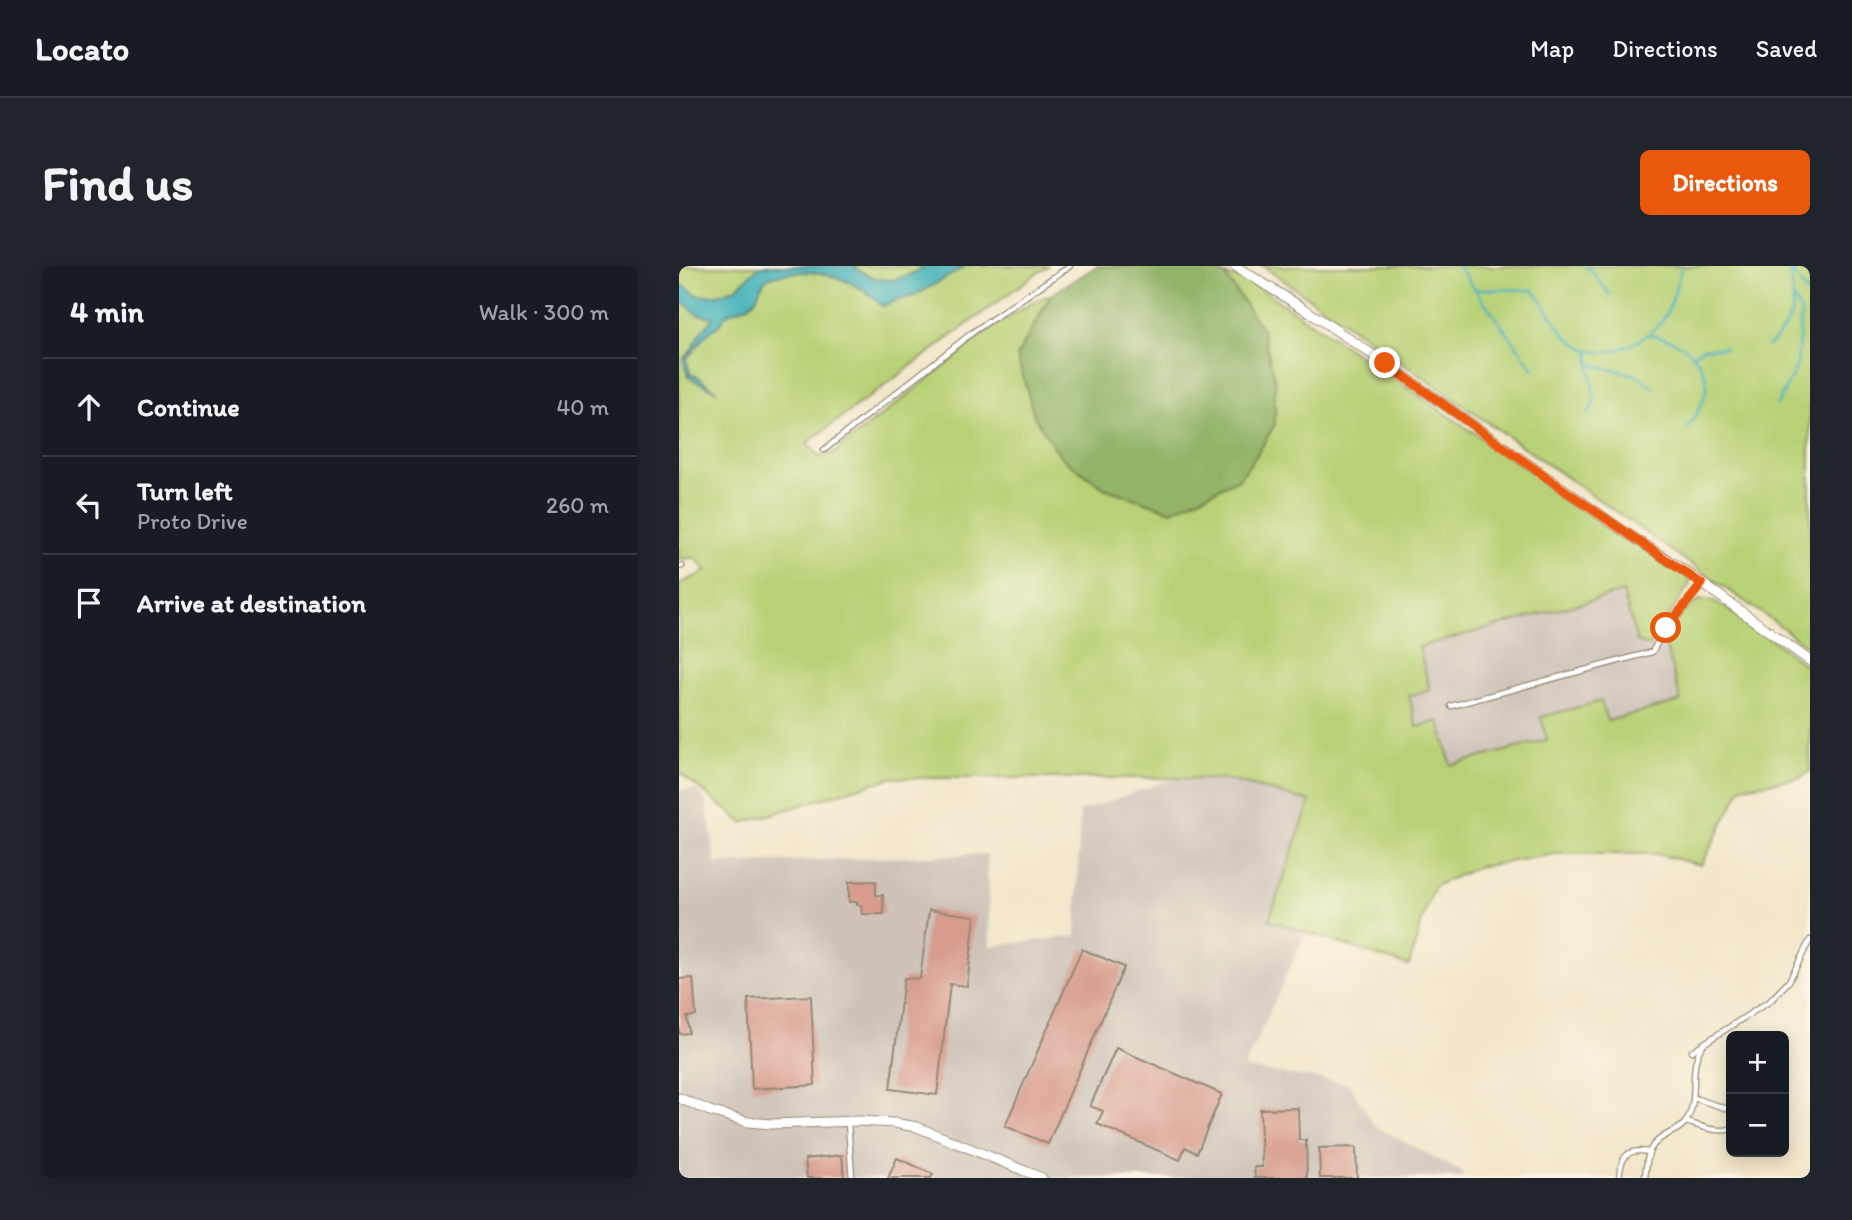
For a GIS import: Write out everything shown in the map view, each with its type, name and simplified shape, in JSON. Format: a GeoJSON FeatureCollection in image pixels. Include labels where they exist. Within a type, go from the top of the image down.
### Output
{"type":"FeatureCollection","features":[{"type":"Feature","properties":{"kind":"street"},"geometry":{"type":"LineString","coordinates":[[1235,266],[1385,363],[1810,661]]}},
{"type":"Feature","properties":{"kind":"street"},"geometry":{"type":"LineString","coordinates":[[679,1098],[748,1122],[894,1123],[917,1127],[1042,1178]]}},
{"type":"Feature","properties":{"kind":"lane"},"geometry":{"type":"LineString","coordinates":[[824,450],[973,332],[1070,266]]}},
{"type":"Feature","properties":{"kind":"lane"},"geometry":{"type":"LineString","coordinates":[[1451,706],[1652,652],[1666,628],[1702,584]]}},
{"type":"Feature","properties":{"kind":"lane"},"geometry":{"type":"LineString","coordinates":[[1692,1051],[1770,1000],[1789,981],[1810,940]]}},
{"type":"Feature","properties":{"kind":"lane"},"geometry":{"type":"LineString","coordinates":[[1645,1178],[1651,1145],[1678,1130],[1686,1122],[1693,1106],[1696,1057],[1707,1039]]}},
{"type":"Feature","properties":{"kind":"lane"},"geometry":{"type":"LineString","coordinates":[[1694,1098],[1726,1108]]}},
{"type":"Feature","properties":{"kind":"lane"},"geometry":{"type":"LineString","coordinates":[[848,1122],[852,1178]]}},
{"type":"Feature","properties":{"kind":"lane"},"geometry":{"type":"LineString","coordinates":[[1686,1122],[1713,1130],[1726,1130]]}},
{"type":"Feature","properties":{"kind":"lane"},"geometry":{"type":"LineString","coordinates":[[1619,1178],[1620,1163],[1626,1155],[1636,1150],[1649,1152]]}},
{"type":"Feature","properties":{"kind":"shaded area"},"geometry":{"type":"Polygon","coordinates":[[[1623,592],[1649,646],[1664,639],[1681,701],[1606,721],[1601,701],[1542,717],[1547,740],[1451,765],[1439,722],[1417,727],[1409,696],[1430,690],[1418,647],[1623,592]]]}},
{"type":"Feature","properties":{"kind":"shaded area"},"geometry":{"type":"Polygon","coordinates":[[[1176,778],[1229,780],[1310,801],[1269,920],[1306,932],[1244,1068],[1348,1083],[1375,1126],[1462,1172],[1462,1178],[679,1178],[679,790],[695,789],[706,800],[716,864],[987,854],[990,946],[1076,936],[1080,811],[1176,778]]]}},
{"type":"Feature","properties":{"kind":"green space"},"geometry":{"type":"Polygon","coordinates":[[[679,266],[760,266],[735,289],[718,295],[699,296],[679,283],[679,266]]]}},
{"type":"Feature","properties":{"kind":"green space"},"geometry":{"type":"Polygon","coordinates":[[[853,266],[924,266],[905,276],[888,280],[871,277],[853,266]]]}},
{"type":"Feature","properties":{"kind":"green space"},"geometry":{"type":"Polygon","coordinates":[[[966,266],[1049,266],[807,443],[819,457],[835,452],[995,326],[1035,301],[1051,295],[1017,356],[1062,458],[1104,488],[1172,511],[1239,479],[1275,424],[1262,329],[1225,275],[1252,283],[1687,577],[1690,584],[1649,646],[1637,642],[1623,592],[1419,647],[1430,690],[1409,696],[1417,727],[1439,721],[1451,765],[1547,740],[1541,717],[1601,701],[1607,721],[1681,701],[1664,639],[1685,611],[1701,600],[1710,601],[1739,616],[1810,669],[1810,772],[1799,778],[1742,787],[1701,865],[1657,854],[1555,854],[1478,867],[1435,886],[1409,966],[1269,920],[1310,801],[1229,780],[890,778],[743,823],[679,772],[679,584],[707,571],[695,558],[679,559],[679,301],[697,314],[712,317],[712,321],[700,333],[691,351],[685,356],[688,377],[710,387],[690,374],[686,358],[726,315],[754,301],[769,277],[806,272],[835,277],[861,288],[882,306],[914,296],[966,266]]]}},
{"type":"Feature","properties":{"kind":"green space"},"geometry":{"type":"Polygon","coordinates":[[[1097,266],[1200,266],[1225,275],[1262,329],[1275,380],[1275,424],[1239,479],[1172,511],[1104,488],[1062,458],[1035,418],[1017,356],[1051,295],[1097,266]]]}},
{"type":"Feature","properties":{"kind":"green space"},"geometry":{"type":"Polygon","coordinates":[[[1263,266],[1810,266],[1810,649],[1783,628],[1263,266]]]}},
{"type":"Feature","properties":{"kind":"water"},"geometry":{"type":"Polygon","coordinates":[[[760,266],[853,266],[876,279],[891,280],[907,276],[926,266],[966,266],[914,296],[882,306],[861,288],[835,277],[806,272],[770,277],[763,283],[754,301],[726,315],[686,358],[690,374],[717,391],[688,377],[683,359],[712,317],[697,314],[679,301],[679,283],[699,296],[718,295],[735,289],[760,266]]]}},
{"type":"Feature","properties":{"kind":"building"},"geometry":{"type":"Polygon","coordinates":[[[876,881],[876,895],[883,895],[884,914],[862,914],[861,905],[849,902],[849,882],[876,881]]]}},
{"type":"Feature","properties":{"kind":"building"},"geometry":{"type":"Polygon","coordinates":[[[929,910],[975,916],[967,986],[950,984],[937,1095],[890,1089],[904,978],[920,979],[929,910]]]}},
{"type":"Feature","properties":{"kind":"building"},"geometry":{"type":"Polygon","coordinates":[[[1082,949],[1124,967],[1048,1144],[1005,1126],[1082,949]]]}},
{"type":"Feature","properties":{"kind":"building"},"geometry":{"type":"Polygon","coordinates":[[[693,978],[696,1015],[687,1017],[689,1033],[679,1034],[679,979],[693,978]]]}},
{"type":"Feature","properties":{"kind":"building"},"geometry":{"type":"Polygon","coordinates":[[[811,996],[815,1085],[752,1089],[748,999],[811,996]]]}},
{"type":"Feature","properties":{"kind":"building"},"geometry":{"type":"Polygon","coordinates":[[[1116,1048],[1222,1094],[1197,1153],[1185,1147],[1180,1160],[1097,1124],[1103,1111],[1090,1106],[1116,1048]]]}},
{"type":"Feature","properties":{"kind":"building"},"geometry":{"type":"Polygon","coordinates":[[[1298,1108],[1299,1140],[1306,1140],[1307,1178],[1255,1178],[1254,1167],[1262,1167],[1260,1109],[1298,1108]]]}},
{"type":"Feature","properties":{"kind":"building"},"geometry":{"type":"Polygon","coordinates":[[[1356,1147],[1357,1178],[1320,1178],[1319,1148],[1356,1147]]]}},
{"type":"Feature","properties":{"kind":"building"},"geometry":{"type":"Polygon","coordinates":[[[842,1155],[844,1178],[807,1178],[805,1159],[842,1155]]]}},
{"type":"Feature","properties":{"kind":"building"},"geometry":{"type":"Polygon","coordinates":[[[897,1158],[933,1174],[931,1178],[888,1178],[897,1158]]]}},
{"type":"Feature","properties":{"kind":"waterway"},"geometry":{"type":"LineString","coordinates":[[1458,266],[1534,370]]}},
{"type":"Feature","properties":{"kind":"waterway"},"geometry":{"type":"LineString","coordinates":[[1584,266],[1592,271],[1610,295]]}},
{"type":"Feature","properties":{"kind":"waterway"},"geometry":{"type":"LineString","coordinates":[[1475,289],[1533,290],[1569,338],[1591,350],[1606,352],[1632,344],[1649,334],[1661,322],[1671,302],[1682,266]]}},
{"type":"Feature","properties":{"kind":"waterway"},"geometry":{"type":"LineString","coordinates":[[1788,266],[1810,297]]}},
{"type":"Feature","properties":{"kind":"waterway"},"geometry":{"type":"LineString","coordinates":[[1767,347],[1784,328],[1792,312],[1790,268]]}},
{"type":"Feature","properties":{"kind":"waterway"},"geometry":{"type":"LineString","coordinates":[[1777,405],[1797,366],[1801,312],[1794,299]]}},
{"type":"Feature","properties":{"kind":"waterway"},"geometry":{"type":"LineString","coordinates":[[1649,334],[1669,339],[1682,346],[1695,357],[1704,371],[1707,387],[1705,395],[1687,429]]}},
{"type":"Feature","properties":{"kind":"waterway"},"geometry":{"type":"LineString","coordinates":[[1693,354],[1703,348],[1726,348]]}},
{"type":"Feature","properties":{"kind":"waterway"},"geometry":{"type":"LineString","coordinates":[[1587,414],[1593,405],[1594,397],[1589,350]]}},
{"type":"Feature","properties":{"kind":"waterway"},"geometry":{"type":"LineString","coordinates":[[1589,364],[1636,375],[1654,388]]}},
{"type":"Feature","properties":{"kind":"route"},"geometry":{"type":"LineString","coordinates":[[1385,363],[1702,584],[1666,628]]}}]}
